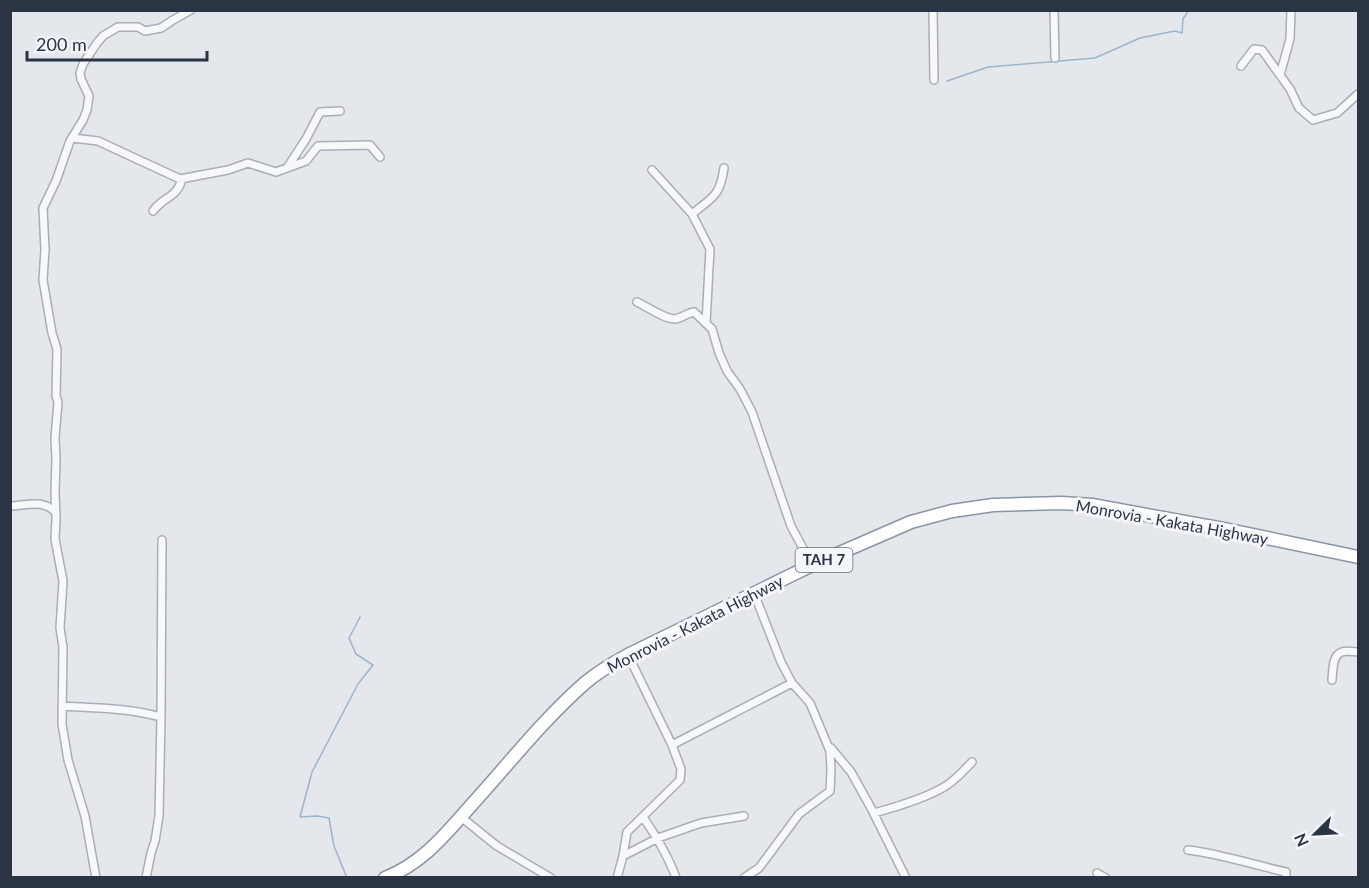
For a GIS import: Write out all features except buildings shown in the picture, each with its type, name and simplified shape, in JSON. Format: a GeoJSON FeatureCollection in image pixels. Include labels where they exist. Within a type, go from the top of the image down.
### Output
{"type":"FeatureCollection","features":[{"type":"Feature","properties":{"kind":"highway","name":"Monrovia - Kakata Highway"},"geometry":{"type":"LineString","coordinates":[[385,878],[399,875],[427,853],[550,717],[586,682],[628,655],[812,565],[911,522],[952,511],[993,505],[1062,503],[1118,510],[1219,528],[1359,557]]}},
{"type":"Feature","properties":{"kind":"street"},"geometry":{"type":"LineString","coordinates":[[96,878],[85,816],[68,760],[62,724],[63,647],[60,628],[63,581],[55,538],[57,349],[43,288],[45,250],[43,208],[88,107],[89,96],[80,73],[83,64],[97,43],[103,36],[118,27],[138,27],[145,31],[161,28],[191,10]]}},
{"type":"Feature","properties":{"kind":"street"},"geometry":{"type":"LineString","coordinates":[[933,10],[934,80]]}},
{"type":"Feature","properties":{"kind":"street"},"geometry":{"type":"LineString","coordinates":[[1054,10],[1055,58]]}},
{"type":"Feature","properties":{"kind":"street"},"geometry":{"type":"LineString","coordinates":[[1280,75],[1290,39],[1291,10]]}},
{"type":"Feature","properties":{"kind":"street"},"geometry":{"type":"LineString","coordinates":[[1240,66],[1254,49],[1262,50],[1290,89],[1299,108],[1312,120],[1337,113],[1359,94]]}},
{"type":"Feature","properties":{"kind":"street"},"geometry":{"type":"LineString","coordinates":[[287,168],[320,112],[340,111]]}},
{"type":"Feature","properties":{"kind":"street"},"geometry":{"type":"LineString","coordinates":[[73,138],[98,141],[180,179],[228,170],[248,163],[276,172],[306,161],[318,146],[370,145],[380,157]]}},
{"type":"Feature","properties":{"kind":"street"},"geometry":{"type":"LineString","coordinates":[[692,214],[716,194],[722,184],[724,168]]}},
{"type":"Feature","properties":{"kind":"street"},"geometry":{"type":"LineString","coordinates":[[652,170],[692,214],[710,249],[706,323]]}},
{"type":"Feature","properties":{"kind":"street"},"geometry":{"type":"LineString","coordinates":[[153,211],[159,203],[178,190],[182,179]]}},
{"type":"Feature","properties":{"kind":"street"},"geometry":{"type":"LineString","coordinates":[[637,302],[672,319],[694,312],[712,329],[727,370],[752,411],[791,526],[812,565]]}},
{"type":"Feature","properties":{"kind":"street"},"geometry":{"type":"LineString","coordinates":[[10,506],[44,504],[56,513]]}},
{"type":"Feature","properties":{"kind":"street"},"geometry":{"type":"LineString","coordinates":[[146,878],[159,816],[162,540]]}},
{"type":"Feature","properties":{"kind":"street"},"geometry":{"type":"LineString","coordinates":[[744,878],[759,868],[799,814],[830,791],[831,769],[830,751],[810,703],[792,683],[781,662],[754,593]]}},
{"type":"Feature","properties":{"kind":"street"},"geometry":{"type":"LineString","coordinates":[[1332,680],[1335,658],[1339,653],[1359,652]]}},
{"type":"Feature","properties":{"kind":"street"},"geometry":{"type":"LineString","coordinates":[[617,878],[627,832],[680,780],[681,769],[672,745],[628,655]]}},
{"type":"Feature","properties":{"kind":"street"},"geometry":{"type":"LineString","coordinates":[[672,745],[792,683]]}},
{"type":"Feature","properties":{"kind":"street"},"geometry":{"type":"LineString","coordinates":[[62,706],[95,707],[161,717]]}},
{"type":"Feature","properties":{"kind":"street"},"geometry":{"type":"LineString","coordinates":[[831,748],[851,772],[906,878]]}},
{"type":"Feature","properties":{"kind":"street"},"geometry":{"type":"LineString","coordinates":[[874,813],[906,804],[945,787],[972,762]]}},
{"type":"Feature","properties":{"kind":"street"},"geometry":{"type":"LineString","coordinates":[[623,856],[658,838],[702,823],[744,816]]}},
{"type":"Feature","properties":{"kind":"street"},"geometry":{"type":"LineString","coordinates":[[461,817],[497,846],[551,878]]}},
{"type":"Feature","properties":{"kind":"street"},"geometry":{"type":"LineString","coordinates":[[643,817],[658,838],[676,878]]}},
{"type":"Feature","properties":{"kind":"street"},"geometry":{"type":"LineString","coordinates":[[1188,850],[1286,872],[1286,878]]}},
{"type":"Feature","properties":{"kind":"street"},"geometry":{"type":"LineString","coordinates":[[758,878],[759,868]]}},
{"type":"Feature","properties":{"kind":"street"},"geometry":{"type":"LineString","coordinates":[[1097,873],[1106,878]]}},
{"type":"Feature","properties":{"kind":"waterway"},"geometry":{"type":"LineString","coordinates":[[947,81],[988,67],[1095,58],[1140,38],[1175,31],[1182,33],[1183,19],[1189,10]]}},
{"type":"Feature","properties":{"kind":"waterway"},"geometry":{"type":"LineString","coordinates":[[347,878],[334,846],[329,818],[300,817],[312,772],[358,684],[373,665],[356,654],[349,638],[360,617]]}}]}
